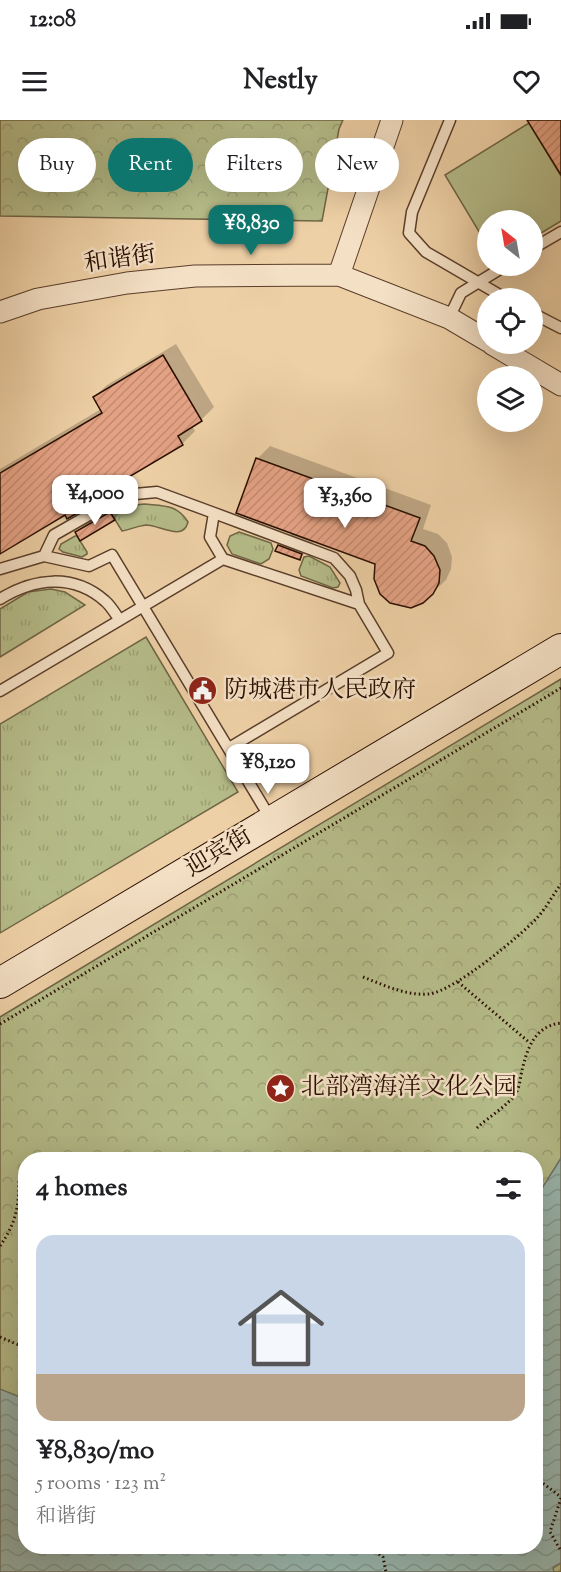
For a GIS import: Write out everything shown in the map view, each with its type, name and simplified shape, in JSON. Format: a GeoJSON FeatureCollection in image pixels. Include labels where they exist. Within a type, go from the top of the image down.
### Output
{"type":"FeatureCollection","features":[{"type":"Feature","properties":{"kind":"main road","name":"迎宾街"},"geometry":{"type":"LineString","coordinates":[[0,983],[561,649]]}},
{"type":"Feature","properties":{"kind":"street"},"geometry":{"type":"LineString","coordinates":[[339,275],[392,120]]}},
{"type":"Feature","properties":{"kind":"street","name":"和谐街"},"geometry":{"type":"LineString","coordinates":[[0,312],[38,299],[127,283],[195,276],[339,275],[449,318],[477,335]]}},
{"type":"Feature","properties":{"kind":"street"},"geometry":{"type":"LineString","coordinates":[[509,354],[561,385]]}},
{"type":"Feature","properties":{"kind":"lane"},"geometry":{"type":"LineString","coordinates":[[450,120],[412,212],[409,233],[426,252],[486,288]]}},
{"type":"Feature","properties":{"kind":"lane"},"geometry":{"type":"LineString","coordinates":[[543,243],[561,232]]}},
{"type":"Feature","properties":{"kind":"lane"},"geometry":{"type":"LineString","coordinates":[[449,318],[461,293],[488,276]]}},
{"type":"Feature","properties":{"kind":"lane"},"geometry":{"type":"LineString","coordinates":[[543,319],[561,328]]}},
{"type":"Feature","properties":{"kind":"lane"},"geometry":{"type":"LineString","coordinates":[[44,556],[54,535],[124,495],[157,492],[334,558],[350,576],[356,590],[358,604],[388,653],[229,748]]}},
{"type":"Feature","properties":{"kind":"lane"},"geometry":{"type":"LineString","coordinates":[[214,513],[210,537],[224,559],[358,604]]}},
{"type":"Feature","properties":{"kind":"lane"},"geometry":{"type":"LineString","coordinates":[[0,569],[44,556],[89,566],[112,555],[272,821]]}},
{"type":"Feature","properties":{"kind":"lane"},"geometry":{"type":"LineString","coordinates":[[0,691],[224,559]]}},
{"type":"Feature","properties":{"kind":"lane"},"geometry":{"type":"LineString","coordinates":[[4,596],[45,581],[78,584],[105,601],[119,619]]}},
{"type":"Feature","properties":{"kind":"path"},"geometry":{"type":"LineString","coordinates":[[0,1024],[561,688]]}},
{"type":"Feature","properties":{"kind":"path"},"geometry":{"type":"LineString","coordinates":[[363,977],[398,991],[430,994],[458,982],[492,957],[537,918],[561,884]]}},
{"type":"Feature","properties":{"kind":"path"},"geometry":{"type":"LineString","coordinates":[[458,982],[530,1043]]}},
{"type":"Feature","properties":{"kind":"path"},"geometry":{"type":"LineString","coordinates":[[477,1128],[491,1114],[509,1102],[518,1091],[530,1043],[541,1030],[561,1023]]}},
{"type":"Feature","properties":{"kind":"path"},"geometry":{"type":"LineString","coordinates":[[0,1246],[13,1228],[18,1206]]}},
{"type":"Feature","properties":{"kind":"path"},"geometry":{"type":"LineString","coordinates":[[0,1336],[18,1344]]}},
{"type":"Feature","properties":{"kind":"path"},"geometry":{"type":"LineString","coordinates":[[543,1483],[561,1497],[550,1532],[561,1551]]}},
{"type":"Feature","properties":{"kind":"path"},"geometry":{"type":"LineString","coordinates":[[379,1554],[383,1557],[386,1572]]}},
{"type":"Feature","properties":{"kind":"green space"},"geometry":{"type":"Polygon","coordinates":[[[0,120],[343,120],[337,138],[315,138],[315,192],[327,192],[322,221],[0,216],[0,120]]]}},
{"type":"Feature","properties":{"kind":"green space"},"geometry":{"type":"Polygon","coordinates":[[[529,123],[561,176],[561,221],[543,232],[543,210],[477,210],[477,228],[445,175],[529,123]]]}},
{"type":"Feature","properties":{"kind":"green space"},"geometry":{"type":"Polygon","coordinates":[[[144,504],[174,509],[188,522],[185,528],[176,532],[146,525],[122,531],[113,513],[127,506],[144,504]]]}},
{"type":"Feature","properties":{"kind":"green space"},"geometry":{"type":"Polygon","coordinates":[[[239,532],[271,543],[273,549],[269,559],[261,564],[232,554],[227,545],[230,536],[239,532]]]}},
{"type":"Feature","properties":{"kind":"green space"},"geometry":{"type":"Polygon","coordinates":[[[75,536],[87,552],[82,557],[59,549],[61,544],[75,536]]]}},
{"type":"Feature","properties":{"kind":"green space"},"geometry":{"type":"Polygon","coordinates":[[[309,556],[330,567],[340,583],[338,587],[333,588],[301,576],[299,570],[304,557],[309,556]]]}},
{"type":"Feature","properties":{"kind":"green space"},"geometry":{"type":"Polygon","coordinates":[[[51,589],[65,592],[85,605],[0,657],[0,609],[28,592],[51,589]]]}},
{"type":"Feature","properties":{"kind":"green space"},"geometry":{"type":"Polygon","coordinates":[[[146,637],[238,792],[0,933],[0,724],[146,637]]]}},
{"type":"Feature","properties":{"kind":"green space","name":"北部湾海洋文化公园"},"geometry":{"type":"Polygon","coordinates":[[[561,679],[561,1572],[0,1572],[0,1017],[561,679]]]}},
{"type":"Feature","properties":{"kind":"water"},"geometry":{"type":"Polygon","coordinates":[[[561,1158],[561,1563],[553,1568],[554,1572],[0,1572],[0,1389],[18,1396],[18,1554],[543,1554],[544,1185],[561,1158]]]}},
{"type":"Feature","properties":{"kind":"building"},"geometry":{"type":"Polygon","coordinates":[[[527,120],[561,120],[561,175],[527,120]]]}},
{"type":"Feature","properties":{"kind":"building"},"geometry":{"type":"Polygon","coordinates":[[[163,355],[202,421],[178,436],[183,445],[100,494],[102,499],[67,519],[65,515],[0,554],[0,473],[102,413],[93,397],[163,355]]]}},
{"type":"Feature","properties":{"kind":"building"},"geometry":{"type":"Polygon","coordinates":[[[256,458],[420,518],[411,541],[425,546],[434,556],[440,570],[439,583],[433,594],[423,603],[411,608],[390,603],[380,594],[374,579],[375,564],[236,513],[256,458]]]}},
{"type":"Feature","properties":{"kind":"building"},"geometry":{"type":"Polygon","coordinates":[[[110,512],[115,520],[80,541],[75,532],[110,512]]]}},
{"type":"Feature","properties":{"kind":"building"},"geometry":{"type":"Polygon","coordinates":[[[278,545],[302,554],[300,560],[275,551],[278,545]]]}},
{"type":"Feature","properties":{"kind":"building"},"geometry":{"type":"Polygon","coordinates":[[[268,746],[276,761],[258,772],[249,757],[268,746]]]}},
{"type":"Feature","properties":{"kind":"place","name":"防城港市人民政府"},"geometry":{"type":"Point","coordinates":[203,691]}},
{"type":"Feature","properties":{"kind":"place","name":"北部湾海洋文化公园"},"geometry":{"type":"Point","coordinates":[280,1088]}}]}
